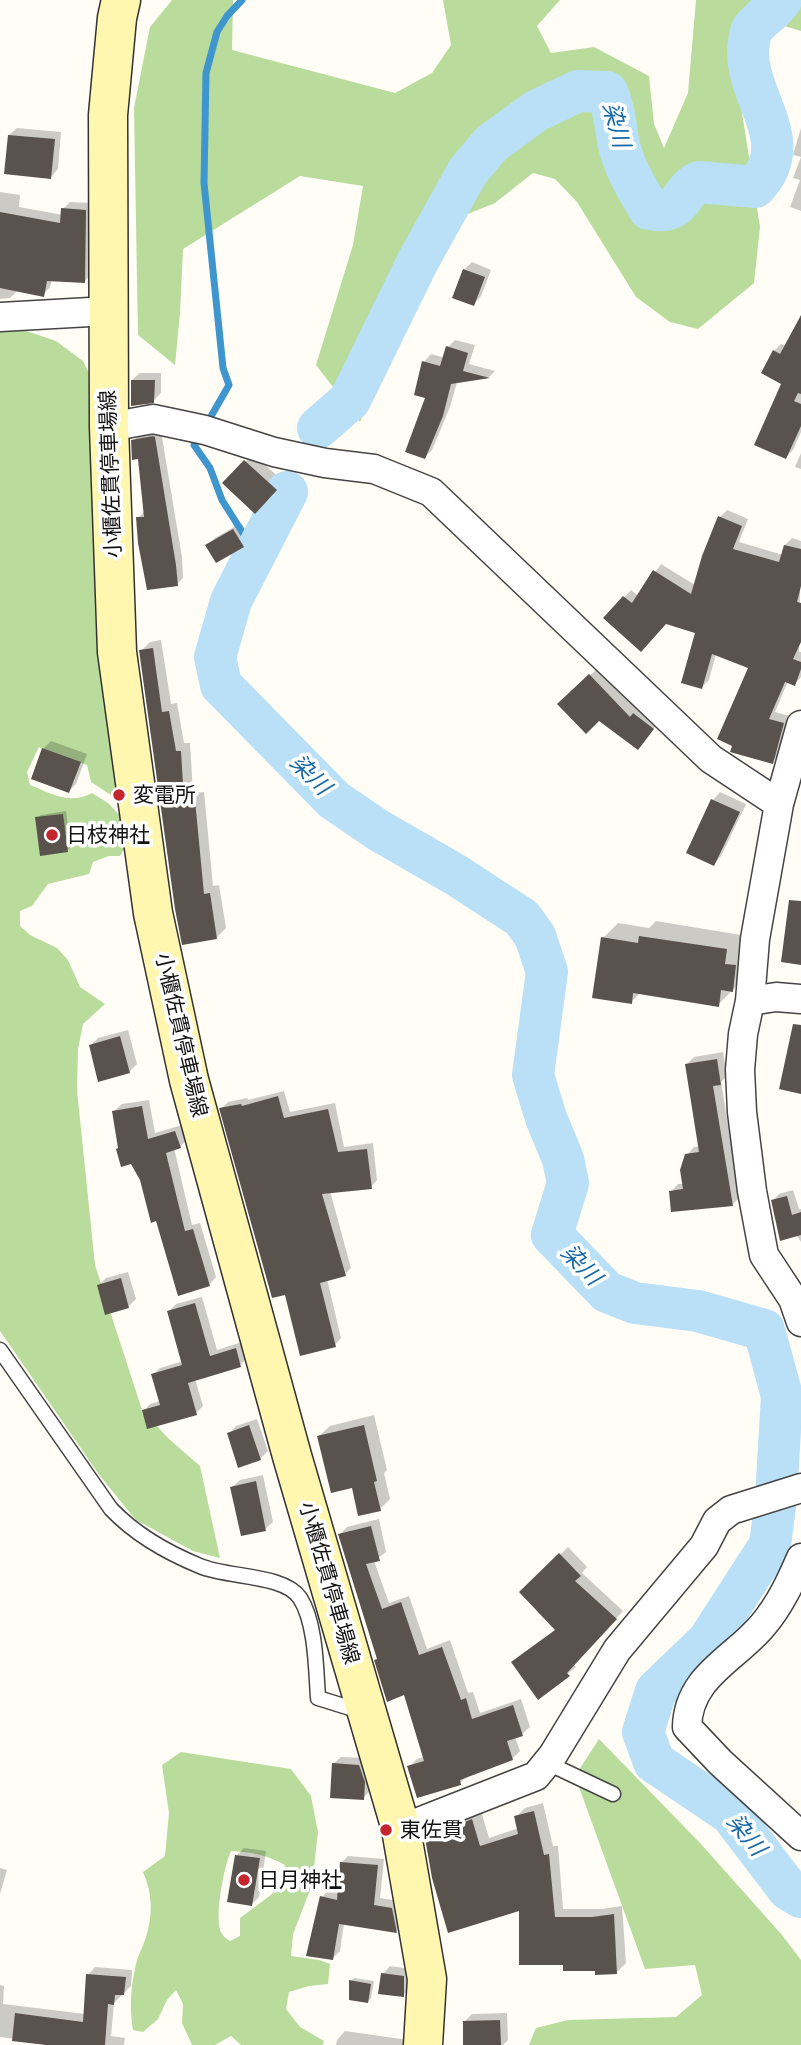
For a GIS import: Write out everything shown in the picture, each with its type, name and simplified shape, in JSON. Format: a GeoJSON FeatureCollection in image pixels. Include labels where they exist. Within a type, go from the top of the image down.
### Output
{"type":"FeatureCollection","features":[{"type":"Feature","properties":{"kind":"main road","name":"小櫃佐貫停車場線"},"geometry":{"type":"LineString","coordinates":[[121,0],[108,115],[109,427],[117,652],[152,913],[189,1080],[292,1456],[401,1829],[427,1979],[423,2045]]}},
{"type":"Feature","properties":{"kind":"street"},"geometry":{"type":"LineString","coordinates":[[0,317],[108,310]]}},
{"type":"Feature","properties":{"kind":"street"},"geometry":{"type":"LineString","coordinates":[[109,427],[153,419],[205,430],[274,452],[325,463],[374,469],[431,492],[711,759],[779,804]]}},
{"type":"Feature","properties":{"kind":"street"},"geometry":{"type":"LineString","coordinates":[[800,1315],[793,1299],[764,1255],[751,1191],[740,1070],[755,939],[779,804],[801,725]]}},
{"type":"Feature","properties":{"kind":"street"},"geometry":{"type":"LineString","coordinates":[[750,1001],[776,997],[801,999]]}},
{"type":"Feature","properties":{"kind":"street"},"geometry":{"type":"LineString","coordinates":[[401,1829],[536,1776],[549,1760],[617,1650],[696,1556],[717,1521],[731,1510],[801,1488]]}},
{"type":"Feature","properties":{"kind":"street"},"geometry":{"type":"LineString","coordinates":[[801,1558],[787,1590],[763,1626],[716,1669],[697,1692],[687,1708],[687,1727],[720,1762],[801,1836]]}},
{"type":"Feature","properties":{"kind":"lane"},"geometry":{"type":"LineString","coordinates":[[0,1350],[111,1509],[127,1526],[200,1566],[287,1586],[300,1598],[309,1620],[316,1655],[318,1698],[368,1713]]}},
{"type":"Feature","properties":{"kind":"lane"},"geometry":{"type":"LineString","coordinates":[[549,1760],[558,1768],[613,1794]]}},
{"type":"Feature","properties":{"kind":"green space"},"geometry":{"type":"Polygon","coordinates":[[[172,0],[233,0],[232,50],[395,93],[432,73],[451,45],[443,0],[560,0],[537,26],[551,53],[594,47],[649,76],[654,124],[664,148],[688,93],[696,0],[801,0],[801,31],[744,14],[731,43],[760,227],[754,283],[698,329],[670,322],[636,297],[577,202],[555,179],[533,173],[495,203],[406,239],[408,322],[360,422],[316,365],[353,245],[363,186],[300,176],[183,249],[175,365],[138,335],[134,108],[150,27],[172,0]]]}},
{"type":"Feature","properties":{"kind":"green space"},"geometry":{"type":"Polygon","coordinates":[[[6,324],[56,341],[83,361],[96,387],[98,654],[102,684],[108,691],[125,791],[114,797],[91,782],[87,765],[39,747],[27,772],[30,785],[68,798],[92,793],[108,803],[129,825],[127,844],[120,856],[109,856],[93,862],[89,874],[48,884],[32,906],[20,911],[20,926],[30,935],[57,948],[68,960],[80,987],[105,1004],[83,1024],[78,1049],[77,1090],[95,1265],[142,1410],[169,1439],[200,1466],[220,1558],[193,1551],[136,1520],[100,1476],[0,1331],[0,325],[6,324]]]}},
{"type":"Feature","properties":{"kind":"green space"},"geometry":{"type":"Polygon","coordinates":[[[599,1739],[701,1844],[801,1960],[801,2045],[529,2045],[536,2028],[568,2020],[676,2017],[702,1995],[695,1965],[645,1969],[575,1776],[599,1739]]]}},
{"type":"Feature","properties":{"kind":"green space"},"geometry":{"type":"Polygon","coordinates":[[[181,1752],[291,1769],[311,1796],[318,1832],[312,1885],[293,1934],[291,1956],[330,1964],[328,1984],[289,1992],[286,2009],[300,2027],[324,2041],[323,2045],[241,2045],[231,2036],[215,2045],[192,2045],[182,2023],[183,2004],[176,1990],[167,2000],[158,2019],[143,2032],[133,2030],[133,1978],[151,1914],[149,1889],[143,1872],[165,1856],[169,1813],[162,1765],[181,1752]],[[231,1851],[219,1906],[220,1927],[223,1935],[230,1941],[240,1936],[240,1918],[279,1887],[285,1865],[266,1856],[231,1851]]]}},
{"type":"Feature","properties":{"kind":"building"},"geometry":{"type":"Polygon","coordinates":[[[8,135],[55,139],[51,179],[4,174],[8,135]]]}},
{"type":"Feature","properties":{"kind":"building"},"geometry":{"type":"Polygon","coordinates":[[[61,208],[86,210],[85,283],[47,281],[44,297],[0,288],[0,212],[60,223],[61,208]]]}},
{"type":"Feature","properties":{"kind":"building"},"geometry":{"type":"Polygon","coordinates":[[[463,269],[485,277],[474,306],[452,298],[463,269]]]}},
{"type":"Feature","properties":{"kind":"building"},"geometry":{"type":"Polygon","coordinates":[[[801,315],[801,394],[798,393],[794,401],[801,404],[801,426],[786,459],[754,445],[781,384],[761,373],[773,350],[780,354],[801,315]]]}},
{"type":"Feature","properties":{"kind":"building"},"geometry":{"type":"Polygon","coordinates":[[[446,346],[468,353],[463,371],[490,378],[451,384],[443,416],[425,459],[405,452],[425,398],[414,395],[422,361],[440,366],[446,346]]]}},
{"type":"Feature","properties":{"kind":"building"},"geometry":{"type":"Polygon","coordinates":[[[131,380],[155,380],[154,403],[131,406],[131,380]]]}},
{"type":"Feature","properties":{"kind":"building"},"geometry":{"type":"Polygon","coordinates":[[[153,436],[178,586],[147,590],[136,517],[144,517],[138,459],[132,460],[131,440],[153,436]]]}},
{"type":"Feature","properties":{"kind":"building"},"geometry":{"type":"Polygon","coordinates":[[[244,460],[277,490],[255,514],[222,483],[244,460]]]}},
{"type":"Feature","properties":{"kind":"building"},"geometry":{"type":"Polygon","coordinates":[[[718,516],[742,526],[733,549],[779,562],[784,545],[801,549],[801,586],[797,602],[801,603],[801,642],[793,659],[801,662],[801,669],[795,686],[785,682],[769,719],[784,723],[773,764],[730,752],[732,746],[717,739],[748,668],[712,654],[702,689],[681,683],[695,633],[666,624],[641,652],[603,618],[623,596],[632,603],[653,570],[691,594],[718,516]]]}},
{"type":"Feature","properties":{"kind":"building"},"geometry":{"type":"Polygon","coordinates":[[[233,529],[244,547],[216,563],[205,545],[233,529]]]}},
{"type":"Feature","properties":{"kind":"building"},"geometry":{"type":"Polygon","coordinates":[[[153,648],[162,712],[169,711],[176,751],[181,751],[184,801],[195,800],[204,894],[210,893],[217,939],[182,945],[139,650],[153,648]]]}},
{"type":"Feature","properties":{"kind":"building"},"geometry":{"type":"Polygon","coordinates":[[[589,674],[630,717],[633,713],[654,729],[638,750],[599,721],[586,734],[557,704],[589,674]]]}},
{"type":"Feature","properties":{"kind":"building"},"geometry":{"type":"Polygon","coordinates":[[[42,748],[81,762],[69,793],[31,779],[42,748]]]}},
{"type":"Feature","properties":{"kind":"building"},"geometry":{"type":"Polygon","coordinates":[[[711,799],[740,812],[714,866],[686,853],[711,799]]]}},
{"type":"Feature","properties":{"kind":"building","name":"日枝神社"},"geometry":{"type":"Polygon","coordinates":[[[63,814],[68,852],[40,856],[35,817],[63,814]]]}},
{"type":"Feature","properties":{"kind":"building"},"geometry":{"type":"Polygon","coordinates":[[[789,900],[801,901],[801,965],[781,962],[789,900]]]}},
{"type":"Feature","properties":{"kind":"building"},"geometry":{"type":"Polygon","coordinates":[[[639,936],[727,949],[725,964],[736,965],[733,992],[721,990],[719,1007],[633,993],[632,1004],[592,998],[601,937],[638,943],[639,936]]]}},
{"type":"Feature","properties":{"kind":"building"},"geometry":{"type":"Polygon","coordinates":[[[793,1024],[801,1025],[801,1094],[779,1089],[793,1024]]]}},
{"type":"Feature","properties":{"kind":"building"},"geometry":{"type":"Polygon","coordinates":[[[120,1036],[130,1073],[98,1082],[89,1045],[120,1036]]]}},
{"type":"Feature","properties":{"kind":"building"},"geometry":{"type":"Polygon","coordinates":[[[717,1059],[721,1085],[713,1086],[733,1206],[671,1212],[669,1191],[683,1189],[680,1170],[685,1154],[699,1152],[685,1064],[717,1059]]]}},
{"type":"Feature","properties":{"kind":"building"},"geometry":{"type":"Polygon","coordinates":[[[278,1096],[284,1118],[328,1109],[338,1152],[367,1149],[372,1189],[322,1194],[346,1276],[320,1283],[336,1347],[300,1356],[285,1295],[272,1298],[219,1108],[242,1106],[278,1096]]]}},
{"type":"Feature","properties":{"kind":"building"},"geometry":{"type":"Polygon","coordinates":[[[142,1106],[148,1139],[175,1131],[181,1148],[166,1153],[185,1231],[193,1229],[210,1286],[178,1296],[156,1221],[151,1223],[140,1180],[131,1164],[121,1167],[116,1149],[112,1111],[142,1106]]]}},
{"type":"Feature","properties":{"kind":"building"},"geometry":{"type":"Polygon","coordinates":[[[787,1196],[792,1215],[801,1212],[801,1235],[780,1241],[771,1200],[787,1196]]]}},
{"type":"Feature","properties":{"kind":"building"},"geometry":{"type":"Polygon","coordinates":[[[121,1278],[129,1308],[105,1315],[97,1285],[121,1278]]]}},
{"type":"Feature","properties":{"kind":"building"},"geometry":{"type":"Polygon","coordinates":[[[195,1303],[210,1356],[236,1348],[241,1367],[188,1383],[197,1415],[147,1429],[142,1410],[160,1405],[151,1374],[182,1365],[167,1311],[195,1303]]]}},
{"type":"Feature","properties":{"kind":"building"},"geometry":{"type":"Polygon","coordinates":[[[249,1425],[261,1460],[238,1468],[227,1433],[249,1425]]]}},
{"type":"Feature","properties":{"kind":"building"},"geometry":{"type":"Polygon","coordinates":[[[364,1425],[381,1511],[358,1516],[352,1488],[331,1493],[317,1436],[364,1425]]]}},
{"type":"Feature","properties":{"kind":"building"},"geometry":{"type":"Polygon","coordinates":[[[256,1481],[266,1531],[241,1536],[230,1487],[256,1481]]]}},
{"type":"Feature","properties":{"kind":"building"},"geometry":{"type":"Polygon","coordinates":[[[371,1526],[380,1561],[366,1564],[382,1609],[401,1602],[419,1655],[442,1647],[461,1700],[466,1698],[472,1719],[513,1705],[523,1736],[507,1741],[513,1760],[460,1780],[461,1785],[417,1798],[407,1766],[424,1761],[404,1695],[387,1702],[374,1660],[377,1659],[338,1534],[371,1526]]]}},
{"type":"Feature","properties":{"kind":"building"},"geometry":{"type":"Polygon","coordinates":[[[559,1553],[581,1576],[575,1581],[617,1619],[567,1673],[570,1676],[538,1700],[511,1662],[555,1630],[519,1592],[559,1553]]]}},
{"type":"Feature","properties":{"kind":"building"},"geometry":{"type":"Polygon","coordinates":[[[332,1763],[359,1765],[365,1782],[364,1800],[330,1798],[332,1763]]]}},
{"type":"Feature","properties":{"kind":"building"},"geometry":{"type":"Polygon","coordinates":[[[534,1811],[544,1855],[549,1854],[555,1917],[614,1914],[617,1974],[595,1975],[595,1971],[563,1971],[563,1965],[519,1965],[519,1911],[448,1933],[432,1878],[425,1838],[472,1819],[480,1846],[518,1834],[514,1816],[534,1811]]]}},
{"type":"Feature","properties":{"kind":"building","name":"日月神社"},"geometry":{"type":"Polygon","coordinates":[[[235,1855],[260,1858],[252,1906],[227,1902],[235,1855]]]}},
{"type":"Feature","properties":{"kind":"building"},"geometry":{"type":"Polygon","coordinates":[[[340,1862],[378,1865],[374,1905],[392,1908],[397,1933],[339,1924],[333,1960],[306,1956],[320,1896],[337,1900],[340,1862]]]}},
{"type":"Feature","properties":{"kind":"building"},"geometry":{"type":"Polygon","coordinates":[[[381,1973],[404,1976],[404,1997],[378,1994],[381,1973]]]}},
{"type":"Feature","properties":{"kind":"building"},"geometry":{"type":"Polygon","coordinates":[[[86,1974],[126,1977],[124,1995],[115,1995],[114,2005],[108,2004],[105,2045],[46,2045],[12,2041],[15,2013],[83,2022],[86,1974]]]}},
{"type":"Feature","properties":{"kind":"building"},"geometry":{"type":"Polygon","coordinates":[[[349,1980],[371,1984],[368,2003],[349,2000],[349,1980]]]}},
{"type":"Feature","properties":{"kind":"building"},"geometry":{"type":"Polygon","coordinates":[[[500,2020],[501,2045],[463,2045],[463,2021],[500,2020]]]}},
{"type":"Feature","properties":{"kind":"waterway"},"geometry":{"type":"LineString","coordinates":[[206,425],[229,385],[223,368],[204,183],[206,73],[217,32],[242,0]]}},
{"type":"Feature","properties":{"kind":"waterway","name":"染川"},"geometry":{"type":"LineString","coordinates":[[318,428],[350,400],[418,261],[468,171],[492,143],[536,111],[578,91],[607,92],[624,162],[649,209],[661,210],[675,206],[687,191],[699,182],[755,187],[768,169],[772,152],[771,134],[749,61],[749,41],[754,27],[781,0]]}},
{"type":"Feature","properties":{"kind":"waterway"},"geometry":{"type":"LineString","coordinates":[[200,435],[194,445],[210,468],[222,500],[256,554]]}},
{"type":"Feature","properties":{"kind":"waterway","name":"染川"},"geometry":{"type":"LineString","coordinates":[[287,492],[231,601],[215,657],[221,685],[334,800],[522,918],[535,936],[547,972],[533,1075],[546,1118],[563,1159],[568,1183],[552,1235],[607,1292],[635,1303],[698,1311],[764,1330],[782,1396],[776,1498],[770,1545],[708,1641],[656,1691],[643,1732],[654,1762],[731,1814],[788,1889],[801,1897]]}},
{"type":"Feature","properties":{"kind":"place","name":"変電所"},"geometry":{"type":"Point","coordinates":[119,795]}},
{"type":"Feature","properties":{"kind":"place","name":"日枝神社"},"geometry":{"type":"Point","coordinates":[52,835]}},
{"type":"Feature","properties":{"kind":"place","name":"東佐貫"},"geometry":{"type":"Point","coordinates":[386,1830]}},
{"type":"Feature","properties":{"kind":"place","name":"日月神社"},"geometry":{"type":"Point","coordinates":[244,1880]}}]}
